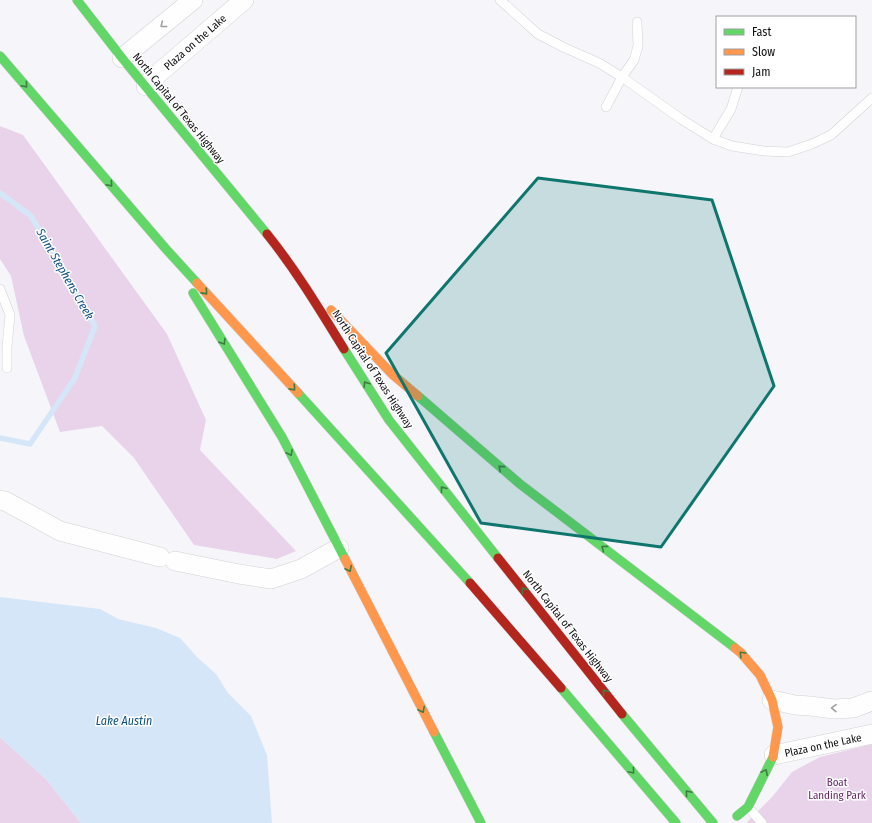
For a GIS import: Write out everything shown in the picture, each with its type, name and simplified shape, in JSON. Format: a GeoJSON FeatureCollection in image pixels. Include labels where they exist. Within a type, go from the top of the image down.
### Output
{"type":"FeatureCollection","features":[{"type":"Feature","properties":{"kind":"highway","name":"North Capital of Texas Highway"},"geometry":{"type":"LineString","coordinates":[[77,0],[122,58],[276,245],[298,276],[389,420],[629,723],[713,823]]}},
{"type":"Feature","properties":{"kind":"highway"},"geometry":{"type":"LineString","coordinates":[[0,56],[166,249],[461,572],[676,823]]}},
{"type":"Feature","properties":{"kind":"highway"},"geometry":{"type":"LineString","coordinates":[[166,249],[282,437],[481,823]]}},
{"type":"Feature","properties":{"kind":"highway"},"geometry":{"type":"LineString","coordinates":[[298,276],[392,374],[520,484],[741,653],[760,675],[772,700],[778,727],[774,755],[748,806],[737,816]]}},
{"type":"Feature","properties":{"kind":"street"},"geometry":{"type":"LineString","coordinates":[[122,58],[193,0]]}},
{"type":"Feature","properties":{"kind":"street","name":"Plaza on the Lake"},"geometry":{"type":"LineString","coordinates":[[146,86],[160,72],[244,0]]}},
{"type":"Feature","properties":{"kind":"street"},"geometry":{"type":"LineString","coordinates":[[0,500],[5,501],[60,531],[168,559],[271,579],[301,569],[339,548]]}},
{"type":"Feature","properties":{"kind":"street"},"geometry":{"type":"LineString","coordinates":[[772,700],[795,705],[834,708],[853,708],[872,701]]}},
{"type":"Feature","properties":{"kind":"street","name":"Plaza on the Lake"},"geometry":{"type":"LineString","coordinates":[[774,755],[872,734]]}},
{"type":"Feature","properties":{"kind":"lane"},"geometry":{"type":"LineString","coordinates":[[500,0],[538,34],[599,63],[681,120],[714,139],[732,146],[764,151],[788,152],[812,144],[831,135],[872,98]]}},
{"type":"Feature","properties":{"kind":"lane"},"geometry":{"type":"LineString","coordinates":[[606,106],[634,60],[638,46],[638,22]]}},
{"type":"Feature","properties":{"kind":"lane"},"geometry":{"type":"LineString","coordinates":[[714,139],[731,109],[738,88]]}},
{"type":"Feature","properties":{"kind":"lane"},"geometry":{"type":"LineString","coordinates":[[0,289],[10,315],[7,368]]}},
{"type":"Feature","properties":{"kind":"lane"},"geometry":{"type":"LineString","coordinates":[[748,806],[762,823]]}},
{"type":"Feature","properties":{"kind":"highlighted area"},"geometry":{"type":"Polygon","coordinates":[[[538,178],[712,200],[774,386],[661,547],[481,523],[386,353],[538,178]]]}},
{"type":"Feature","properties":{"kind":"green space"},"geometry":{"type":"Polygon","coordinates":[[[0,126],[23,135],[167,334],[206,420],[200,450],[296,551],[277,559],[194,545],[134,458],[102,426],[60,432],[24,336],[11,276],[0,259],[0,126]]]}},
{"type":"Feature","properties":{"kind":"green space"},"geometry":{"type":"Polygon","coordinates":[[[0,737],[47,780],[81,823],[0,823],[0,737]]]}},
{"type":"Feature","properties":{"kind":"green space","name":"Boat Landing Park"},"geometry":{"type":"Polygon","coordinates":[[[872,744],[872,823],[746,823],[772,797],[792,772],[820,757],[872,744]]]}},
{"type":"Feature","properties":{"kind":"water","name":"Lake Austin"},"geometry":{"type":"Polygon","coordinates":[[[0,597],[100,609],[118,619],[156,628],[180,638],[197,657],[216,674],[228,693],[251,716],[267,755],[272,823],[81,823],[47,780],[0,737],[0,597]]]}},
{"type":"Feature","properties":{"kind":"waterway","name":"Saint Stephens Creek"},"geometry":{"type":"LineString","coordinates":[[0,193],[31,216],[95,326],[75,378],[30,444],[0,438]]}},
{"type":"Feature","properties":{"kind":"traffic: fast"},"geometry":{"type":"LineString","coordinates":[[77,0],[122,58],[267,234]]}},
{"type":"Feature","properties":{"kind":"traffic: fast"},"geometry":{"type":"LineString","coordinates":[[0,56],[197,283]]}},
{"type":"Feature","properties":{"kind":"traffic: fast"},"geometry":{"type":"LineString","coordinates":[[193,293],[282,437],[345,559]]}},
{"type":"Feature","properties":{"kind":"traffic: fast"},"geometry":{"type":"LineString","coordinates":[[344,349],[389,420],[498,558]]}},
{"type":"Feature","properties":{"kind":"traffic: fast"},"geometry":{"type":"LineString","coordinates":[[298,393],[470,583]]}},
{"type":"Feature","properties":{"kind":"traffic: fast"},"geometry":{"type":"LineString","coordinates":[[418,396],[520,484],[735,648]]}},
{"type":"Feature","properties":{"kind":"traffic: fast"},"geometry":{"type":"LineString","coordinates":[[561,688],[676,823]]}},
{"type":"Feature","properties":{"kind":"traffic: fast"},"geometry":{"type":"LineString","coordinates":[[622,714],[713,823]]}},
{"type":"Feature","properties":{"kind":"traffic: fast"},"geometry":{"type":"LineString","coordinates":[[434,732],[481,823]]}},
{"type":"Feature","properties":{"kind":"traffic: fast"},"geometry":{"type":"LineString","coordinates":[[737,816],[748,807],[773,757]]}},
{"type":"Feature","properties":{"kind":"traffic: slow"},"geometry":{"type":"LineString","coordinates":[[197,283],[298,393]]}},
{"type":"Feature","properties":{"kind":"traffic: slow"},"geometry":{"type":"LineString","coordinates":[[331,310],[392,374],[418,396]]}},
{"type":"Feature","properties":{"kind":"traffic: slow"},"geometry":{"type":"LineString","coordinates":[[345,559],[434,732]]}},
{"type":"Feature","properties":{"kind":"traffic: slow"},"geometry":{"type":"LineString","coordinates":[[735,648],[760,675],[772,700],[778,727],[773,757]]}},
{"type":"Feature","properties":{"kind":"traffic: jam"},"geometry":{"type":"LineString","coordinates":[[267,234],[298,276],[344,349]]}},
{"type":"Feature","properties":{"kind":"traffic: jam"},"geometry":{"type":"LineString","coordinates":[[498,558],[622,714]]}},
{"type":"Feature","properties":{"kind":"traffic: jam"},"geometry":{"type":"LineString","coordinates":[[470,583],[561,688]]}}]}
